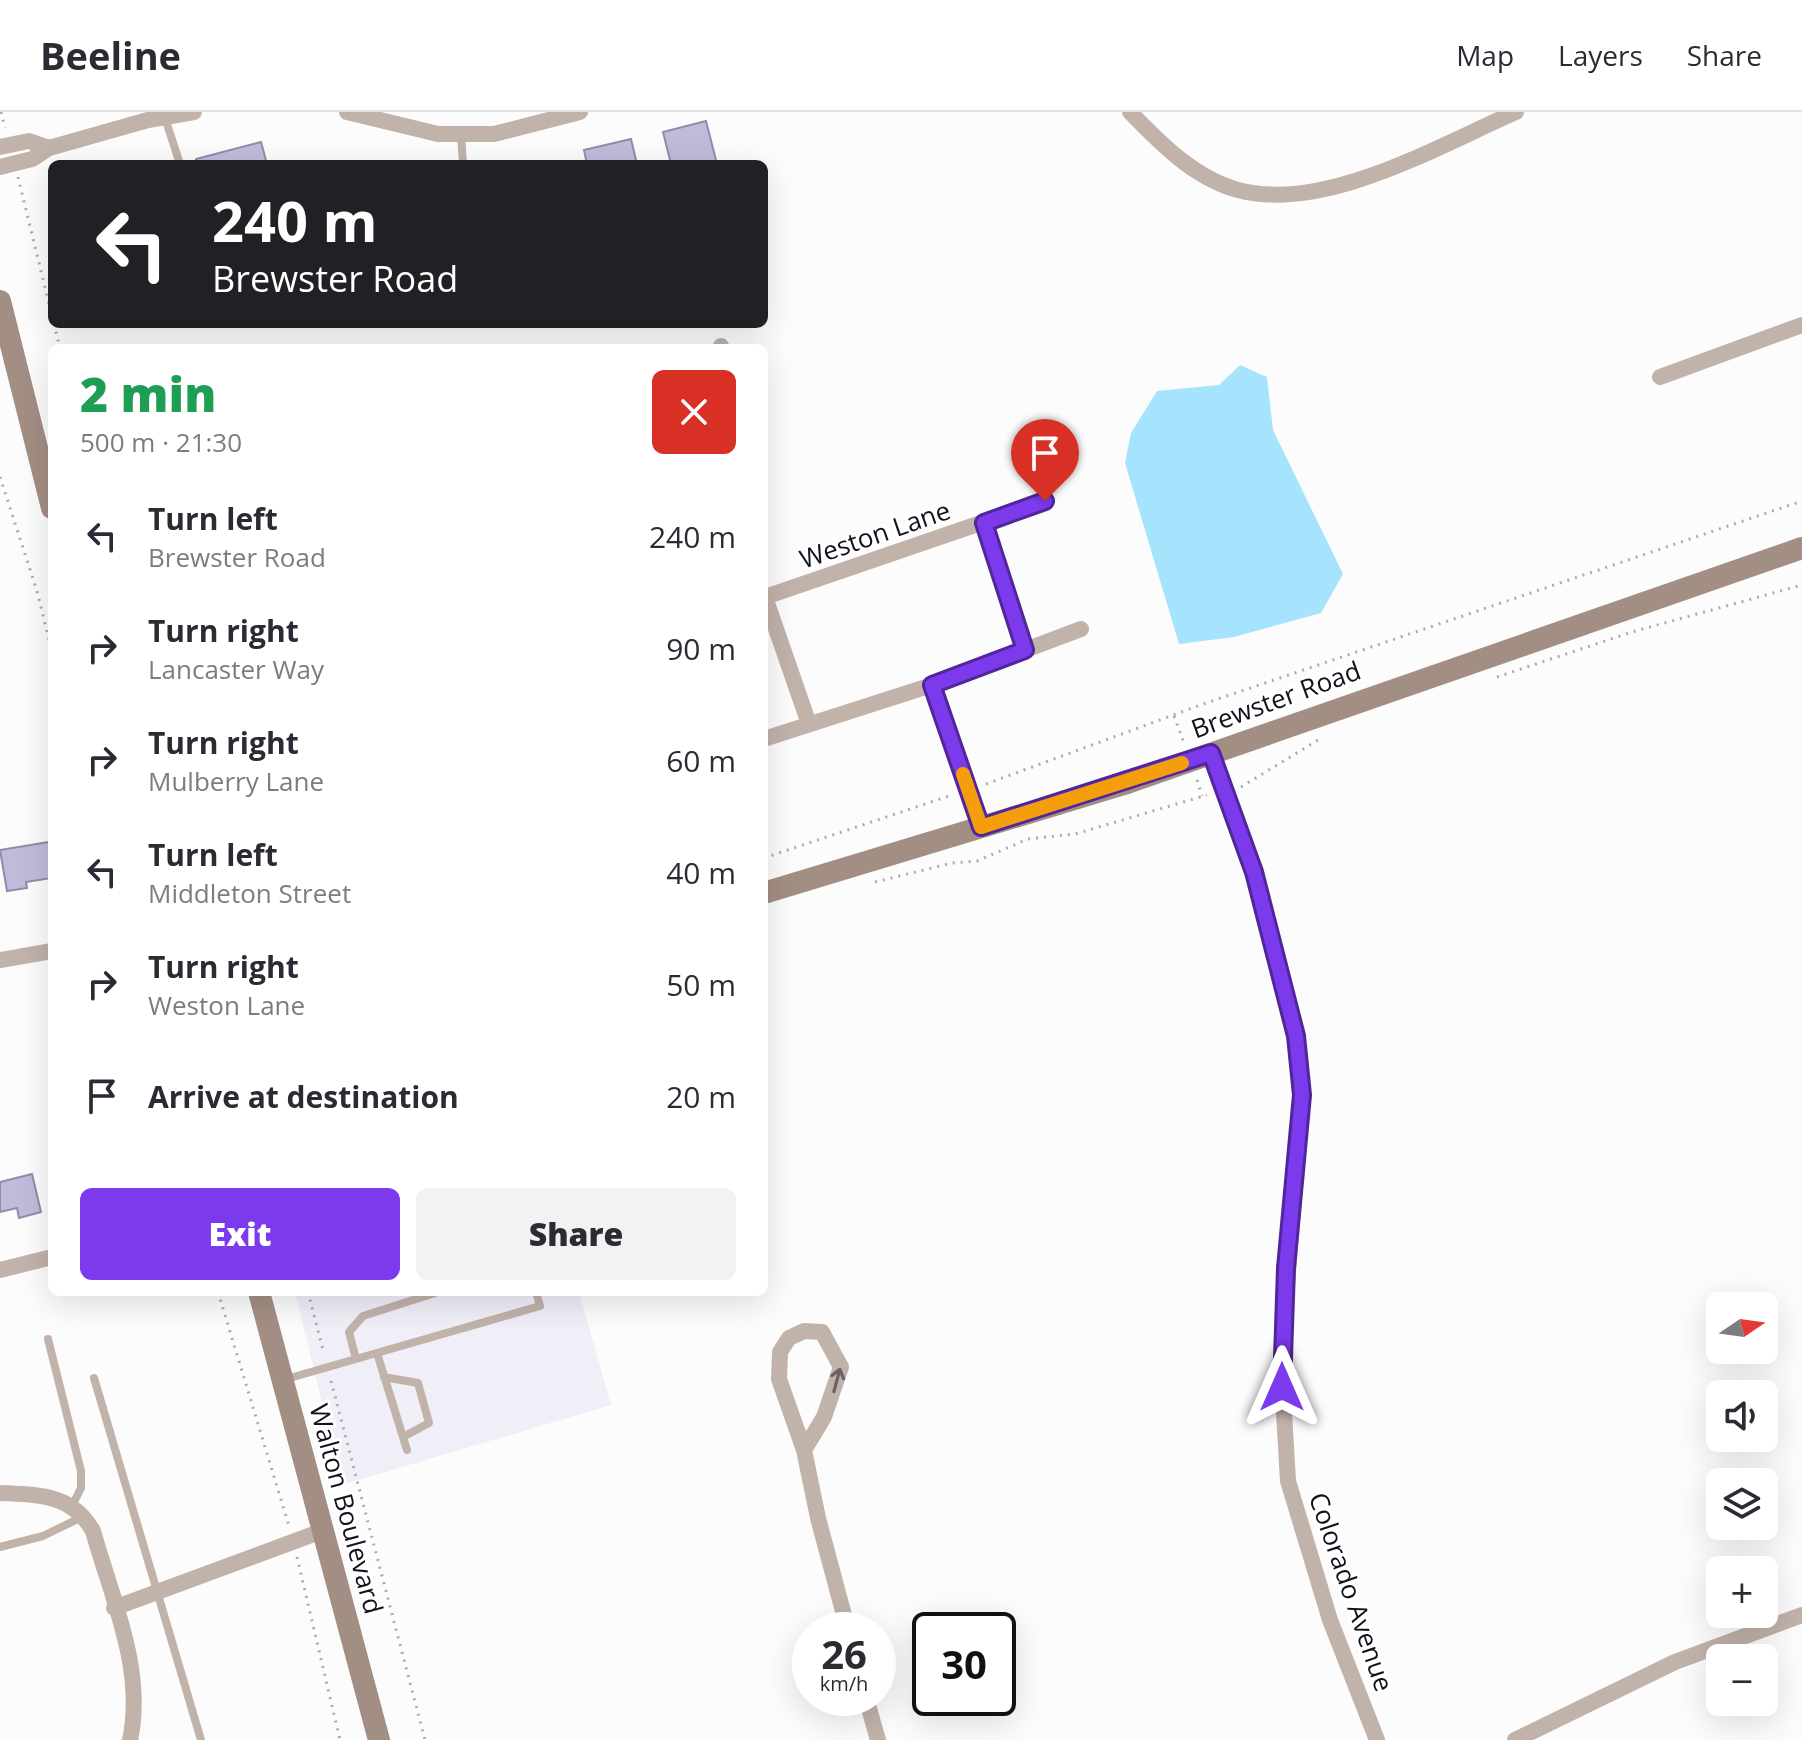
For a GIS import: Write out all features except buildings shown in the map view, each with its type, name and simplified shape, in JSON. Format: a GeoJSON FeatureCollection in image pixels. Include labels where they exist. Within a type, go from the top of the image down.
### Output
{"type":"FeatureCollection","features":[{"type":"Feature","properties":{"kind":"street"},"geometry":{"type":"LineString","coordinates":[[8,165],[32,159],[49,148],[194,112]]}},
{"type":"Feature","properties":{"kind":"street"},"geometry":{"type":"LineString","coordinates":[[347,112],[384,116],[438,134],[494,134],[580,112]]}},
{"type":"Feature","properties":{"kind":"street"},"geometry":{"type":"LineString","coordinates":[[1130,112],[1165,149],[1205,176],[1238,190],[1287,194],[1347,184],[1516,112]]}},
{"type":"Feature","properties":{"kind":"street"},"geometry":{"type":"LineString","coordinates":[[5,146],[29,141],[49,148]]}},
{"type":"Feature","properties":{"kind":"street"},"geometry":{"type":"LineString","coordinates":[[0,301],[48,492]]}},
{"type":"Feature","properties":{"kind":"street"},"geometry":{"type":"LineString","coordinates":[[1660,377],[1802,325]]}},
{"type":"Feature","properties":{"kind":"street","name":"Weston Lane"},"geometry":{"type":"LineString","coordinates":[[768,595],[1045,501]]}},
{"type":"Feature","properties":{"kind":"street"},"geometry":{"type":"LineString","coordinates":[[984,523],[1025,650]]}},
{"type":"Feature","properties":{"kind":"street","name":"Brewster Road"},"geometry":{"type":"LineString","coordinates":[[768,892],[1211,753],[1802,548]]}},
{"type":"Feature","properties":{"kind":"street"},"geometry":{"type":"LineString","coordinates":[[768,605],[809,724]]}},
{"type":"Feature","properties":{"kind":"street"},"geometry":{"type":"LineString","coordinates":[[768,738],[932,685],[1081,629]]}},
{"type":"Feature","properties":{"kind":"street"},"geometry":{"type":"LineString","coordinates":[[932,685],[981,827]]}},
{"type":"Feature","properties":{"kind":"street","name":"Colorado Avenue"},"geometry":{"type":"LineString","coordinates":[[1211,753],[1254,872],[1296,1036],[1302,1095],[1281,1361],[1288,1481],[1330,1620],[1377,1740]]}},
{"type":"Feature","properties":{"kind":"street"},"geometry":{"type":"LineString","coordinates":[[0,960],[48,952]]}},
{"type":"Feature","properties":{"kind":"street"},"geometry":{"type":"LineString","coordinates":[[0,1270],[48,1258]]}},
{"type":"Feature","properties":{"kind":"street","name":"Walton Boulevard"},"geometry":{"type":"LineString","coordinates":[[260,1296],[379,1740]]}},
{"type":"Feature","properties":{"kind":"street"},"geometry":{"type":"LineString","coordinates":[[804,1450],[824,1417],[841,1367],[822,1332],[804,1331],[789,1338],[780,1352],[779,1379],[804,1450],[844,1612]]}},
{"type":"Feature","properties":{"kind":"street"},"geometry":{"type":"LineString","coordinates":[[0,1493],[61,1498],[78,1511],[93,1531],[133,1671],[137,1700],[130,1740]]}},
{"type":"Feature","properties":{"kind":"street"},"geometry":{"type":"LineString","coordinates":[[114,1608],[322,1531]]}},
{"type":"Feature","properties":{"kind":"street"},"geometry":{"type":"LineString","coordinates":[[1515,1740],[1675,1662],[1802,1615]]}},
{"type":"Feature","properties":{"kind":"street"},"geometry":{"type":"LineString","coordinates":[[871,1716],[878,1740]]}},
{"type":"Feature","properties":{"kind":"lane"},"geometry":{"type":"LineString","coordinates":[[165,117],[179,160]]}},
{"type":"Feature","properties":{"kind":"lane"},"geometry":{"type":"LineString","coordinates":[[461,134],[463,160]]}},
{"type":"Feature","properties":{"kind":"lane"},"geometry":{"type":"LineString","coordinates":[[356,1359],[349,1332],[363,1316],[426,1296]]}},
{"type":"Feature","properties":{"kind":"lane"},"geometry":{"type":"LineString","coordinates":[[282,1380],[540,1306],[537,1296]]}},
{"type":"Feature","properties":{"kind":"lane"},"geometry":{"type":"LineString","coordinates":[[0,1547],[43,1536],[78,1511],[81,1471],[48,1339]]}},
{"type":"Feature","properties":{"kind":"lane"},"geometry":{"type":"LineString","coordinates":[[377,1353],[407,1450]]}},
{"type":"Feature","properties":{"kind":"lane"},"geometry":{"type":"LineString","coordinates":[[384,1377],[418,1383],[429,1423],[403,1437]]}},
{"type":"Feature","properties":{"kind":"lane"},"geometry":{"type":"LineString","coordinates":[[94,1378],[201,1740]]}},
{"type":"Feature","properties":{"kind":"path"},"geometry":{"type":"LineString","coordinates":[[1,112],[5,146]]}},
{"type":"Feature","properties":{"kind":"path"},"geometry":{"type":"LineString","coordinates":[[8,165],[48,302]]}},
{"type":"Feature","properties":{"kind":"path"},"geometry":{"type":"LineString","coordinates":[[0,477],[37,591],[48,636]]}},
{"type":"Feature","properties":{"kind":"path"},"geometry":{"type":"LineString","coordinates":[[768,857],[968,790],[1206,703],[1802,501]]}},
{"type":"Feature","properties":{"kind":"path"},"geometry":{"type":"LineString","coordinates":[[1484,681],[1632,632],[1802,585]]}},
{"type":"Feature","properties":{"kind":"path"},"geometry":{"type":"LineString","coordinates":[[864,885],[952,863],[977,861],[1028,839],[1075,834],[1244,786],[1284,758],[1333,734]]}},
{"type":"Feature","properties":{"kind":"path"},"geometry":{"type":"LineString","coordinates":[[219,1296],[293,1541],[340,1740]]}},
{"type":"Feature","properties":{"kind":"path"},"geometry":{"type":"LineString","coordinates":[[309,1296],[425,1740]]}},
{"type":"Feature","properties":{"kind":"shaded area"},"geometry":{"type":"Polygon","coordinates":[[[296,1296],[580,1296],[611,1405],[342,1485],[296,1296]]]}},
{"type":"Feature","properties":{"kind":"water"},"geometry":{"type":"Polygon","coordinates":[[[1240,365],[1267,377],[1273,430],[1343,574],[1321,613],[1234,637],[1179,644],[1125,463],[1131,433],[1157,391],[1219,385],[1240,365]]]}},
{"type":"Feature","properties":{"kind":"slow traffic"},"geometry":{"type":"LineString","coordinates":[[963,774],[981,827],[1124,784],[1182,763]]}},
{"type":"Feature","properties":{"kind":"route"},"geometry":{"type":"LineString","coordinates":[[1045,501],[984,523],[1025,650],[932,685],[981,827],[1124,784],[1211,753],[1254,872],[1296,1036],[1302,1095],[1286,1268],[1282,1387]]}}]}
